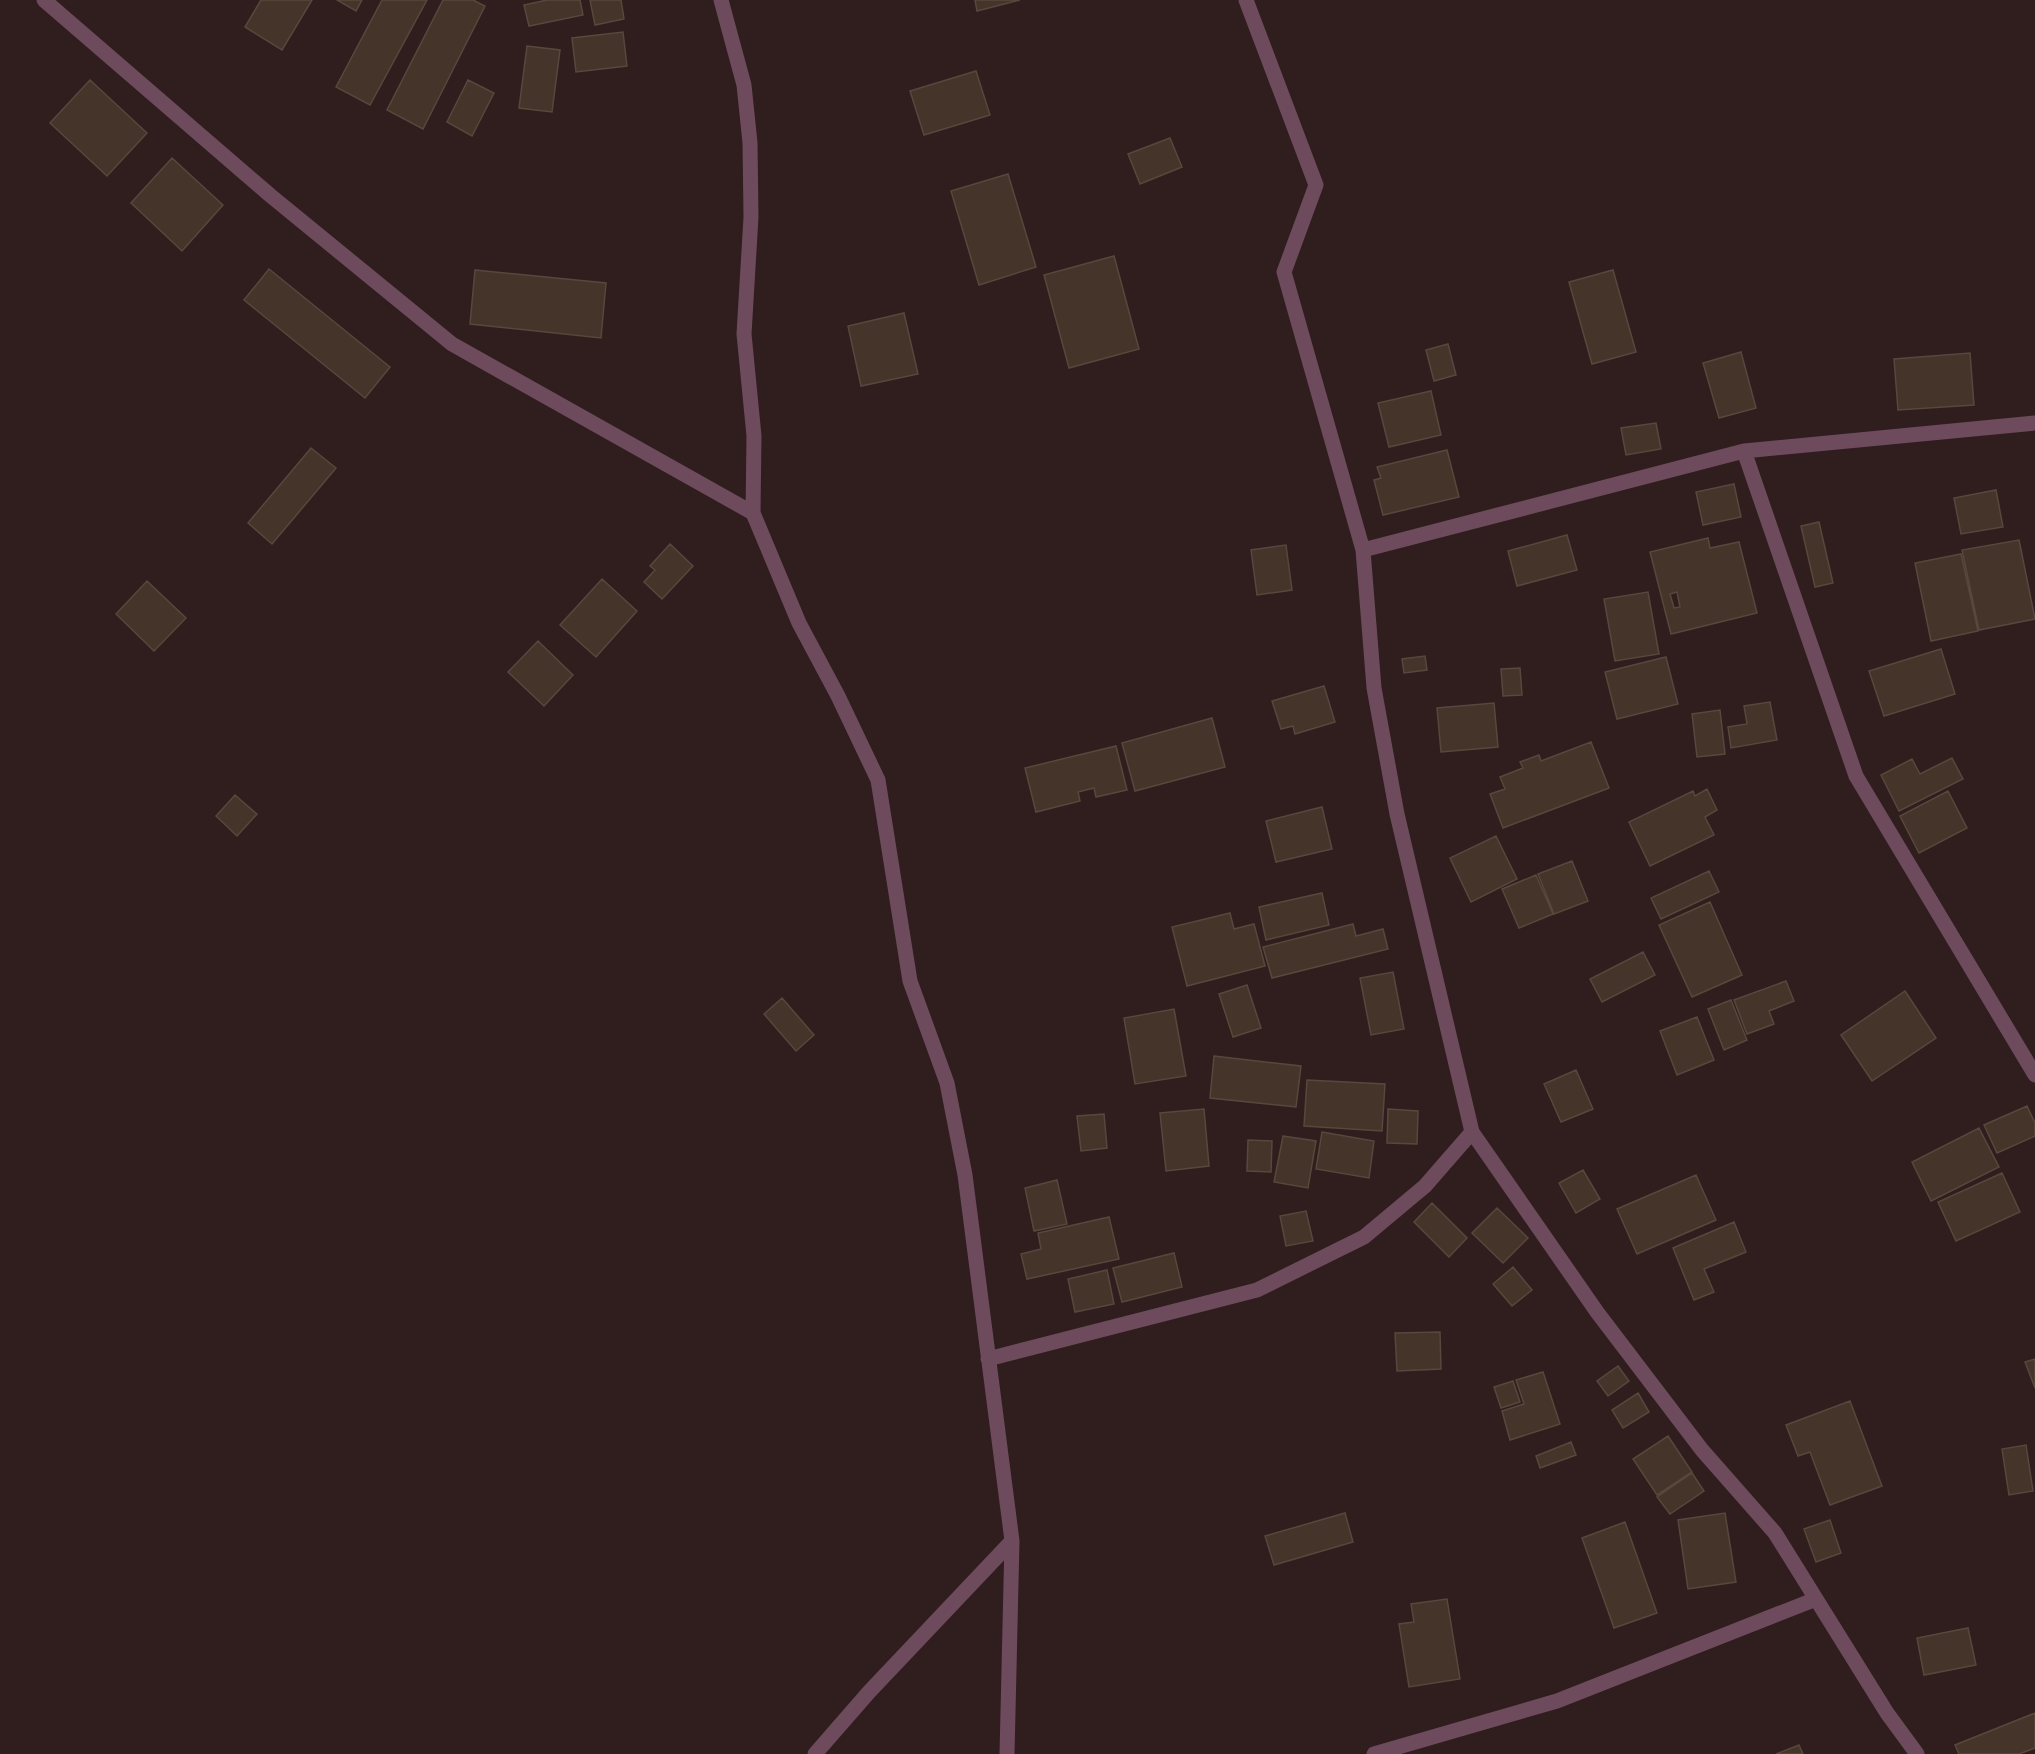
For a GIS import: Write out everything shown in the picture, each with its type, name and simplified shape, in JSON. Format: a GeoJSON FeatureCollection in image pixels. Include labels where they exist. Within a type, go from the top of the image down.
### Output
{"type":"FeatureCollection","features":[{"type":"Feature","properties":{"kind":"street"},"geometry":{"type":"LineString","coordinates":[[44,0],[271,196],[452,344],[753,513]]}},
{"type":"Feature","properties":{"kind":"street"},"geometry":{"type":"LineString","coordinates":[[721,0],[744,85],[750,143],[751,217],[744,334],[754,436],[753,513],[799,623],[838,696],[878,780],[910,981],[947,1083],[965,1175],[1012,1541],[1007,1754]]}},
{"type":"Feature","properties":{"kind":"street"},"geometry":{"type":"LineString","coordinates":[[1246,0],[1317,185],[1284,272],[1363,550],[1374,688],[1397,814],[1472,1132],[1597,1312],[1702,1450],[1775,1533],[1887,1713],[1917,1754]]}},
{"type":"Feature","properties":{"kind":"street"},"geometry":{"type":"LineString","coordinates":[[1363,550],[1744,451],[2035,423]]}},
{"type":"Feature","properties":{"kind":"street"},"geometry":{"type":"LineString","coordinates":[[1744,451],[1856,776],[2035,1075]]}},
{"type":"Feature","properties":{"kind":"street"},"geometry":{"type":"LineString","coordinates":[[988,1359],[1257,1290],[1364,1237],[1425,1186],[1472,1132]]}},
{"type":"Feature","properties":{"kind":"street"},"geometry":{"type":"LineString","coordinates":[[815,1754],[869,1692],[1012,1541]]}},
{"type":"Feature","properties":{"kind":"street"},"geometry":{"type":"LineString","coordinates":[[1374,1754],[1557,1701],[1816,1599]]}},
{"type":"Feature","properties":{"kind":"building"},"geometry":{"type":"Polygon","coordinates":[[[261,0],[312,0],[282,50],[245,27],[261,0]]]}},
{"type":"Feature","properties":{"kind":"building"},"geometry":{"type":"Polygon","coordinates":[[[337,0],[362,0],[356,11],[337,0]]]}},
{"type":"Feature","properties":{"kind":"building"},"geometry":{"type":"Polygon","coordinates":[[[382,0],[427,0],[370,105],[336,87],[382,0]]]}},
{"type":"Feature","properties":{"kind":"building"},"geometry":{"type":"Polygon","coordinates":[[[443,0],[473,0],[485,6],[423,129],[387,110],[443,0]]]}},
{"type":"Feature","properties":{"kind":"building"},"geometry":{"type":"Polygon","coordinates":[[[547,0],[580,0],[583,15],[529,26],[524,5],[547,0]]]}},
{"type":"Feature","properties":{"kind":"building"},"geometry":{"type":"Polygon","coordinates":[[[590,0],[621,0],[624,19],[595,25],[590,0]]]}},
{"type":"Feature","properties":{"kind":"building"},"geometry":{"type":"Polygon","coordinates":[[[975,0],[1020,0],[977,11],[975,0]]]}},
{"type":"Feature","properties":{"kind":"building"},"geometry":{"type":"Polygon","coordinates":[[[623,32],[627,66],[576,72],[572,38],[623,32]]]}},
{"type":"Feature","properties":{"kind":"building"},"geometry":{"type":"Polygon","coordinates":[[[527,46],[560,50],[552,112],[519,108],[527,46]]]}},
{"type":"Feature","properties":{"kind":"building"},"geometry":{"type":"Polygon","coordinates":[[[976,71],[990,115],[924,135],[910,91],[976,71]]]}},
{"type":"Feature","properties":{"kind":"building"},"geometry":{"type":"Polygon","coordinates":[[[90,80],[147,133],[107,176],[50,123],[90,80]]]}},
{"type":"Feature","properties":{"kind":"building"},"geometry":{"type":"Polygon","coordinates":[[[468,80],[494,93],[472,136],[447,122],[468,80]]]}},
{"type":"Feature","properties":{"kind":"building"},"geometry":{"type":"Polygon","coordinates":[[[1170,138],[1182,167],[1140,184],[1128,154],[1170,138]]]}},
{"type":"Feature","properties":{"kind":"building"},"geometry":{"type":"Polygon","coordinates":[[[172,158],[223,205],[182,251],[131,203],[172,158]]]}},
{"type":"Feature","properties":{"kind":"building"},"geometry":{"type":"Polygon","coordinates":[[[1008,174],[1036,267],[979,285],[951,191],[1008,174]]]}},
{"type":"Feature","properties":{"kind":"building"},"geometry":{"type":"Polygon","coordinates":[[[1114,256],[1139,349],[1069,368],[1044,275],[1114,256]]]}},
{"type":"Feature","properties":{"kind":"building"},"geometry":{"type":"Polygon","coordinates":[[[269,269],[390,367],[365,398],[244,300],[269,269]]]}},
{"type":"Feature","properties":{"kind":"building"},"geometry":{"type":"Polygon","coordinates":[[[475,270],[606,283],[601,338],[470,324],[475,270]]]}},
{"type":"Feature","properties":{"kind":"building"},"geometry":{"type":"Polygon","coordinates":[[[1613,270],[1636,352],[1592,364],[1569,282],[1613,270]]]}},
{"type":"Feature","properties":{"kind":"building"},"geometry":{"type":"Polygon","coordinates":[[[904,313],[918,374],[861,386],[848,326],[904,313]]]}},
{"type":"Feature","properties":{"kind":"building"},"geometry":{"type":"Polygon","coordinates":[[[1448,344],[1456,375],[1434,381],[1426,350],[1448,344]]]}},
{"type":"Feature","properties":{"kind":"building"},"geometry":{"type":"Polygon","coordinates":[[[1741,352],[1756,408],[1719,418],[1703,363],[1741,352]]]}},
{"type":"Feature","properties":{"kind":"building"},"geometry":{"type":"Polygon","coordinates":[[[1970,353],[1974,405],[1898,410],[1894,359],[1970,353]]]}},
{"type":"Feature","properties":{"kind":"building"},"geometry":{"type":"Polygon","coordinates":[[[1431,391],[1441,435],[1389,447],[1378,403],[1431,391]]]}},
{"type":"Feature","properties":{"kind":"building"},"geometry":{"type":"Polygon","coordinates":[[[1656,423],[1661,449],[1626,455],[1621,428],[1656,423]]]}},
{"type":"Feature","properties":{"kind":"building"},"geometry":{"type":"Polygon","coordinates":[[[311,448],[336,468],[272,544],[248,523],[311,448]]]}},
{"type":"Feature","properties":{"kind":"building"},"geometry":{"type":"Polygon","coordinates":[[[1447,450],[1459,497],[1383,515],[1374,480],[1381,478],[1377,467],[1447,450]]]}},
{"type":"Feature","properties":{"kind":"building"},"geometry":{"type":"Polygon","coordinates":[[[1734,484],[1741,517],[1703,525],[1696,492],[1734,484]]]}},
{"type":"Feature","properties":{"kind":"building"},"geometry":{"type":"Polygon","coordinates":[[[1996,490],[2003,527],[1961,534],[1954,498],[1996,490]]]}},
{"type":"Feature","properties":{"kind":"building"},"geometry":{"type":"Polygon","coordinates":[[[1819,522],[1833,583],[1815,587],[1801,526],[1819,522]]]}},
{"type":"Feature","properties":{"kind":"building"},"geometry":{"type":"Polygon","coordinates":[[[1567,535],[1577,570],[1517,586],[1508,551],[1567,535]]]}},
{"type":"Feature","properties":{"kind":"building"},"geometry":{"type":"Polygon","coordinates":[[[1708,538],[1710,548],[1739,542],[1757,613],[1671,634],[1650,552],[1708,538]],[[1677,592],[1670,594],[1674,608],[1680,607],[1677,592]]]}},
{"type":"Feature","properties":{"kind":"building"},"geometry":{"type":"Polygon","coordinates":[[[2019,540],[2035,619],[1979,630],[1962,550],[2019,540]]]}},
{"type":"Feature","properties":{"kind":"building"},"geometry":{"type":"Polygon","coordinates":[[[670,544],[693,566],[662,599],[644,582],[655,570],[650,566],[670,544]]]}},
{"type":"Feature","properties":{"kind":"building"},"geometry":{"type":"Polygon","coordinates":[[[1286,545],[1292,590],[1257,595],[1251,550],[1286,545]]]}},
{"type":"Feature","properties":{"kind":"building"},"geometry":{"type":"Polygon","coordinates":[[[1961,554],[1978,631],[1931,641],[1915,563],[1961,554]]]}},
{"type":"Feature","properties":{"kind":"building"},"geometry":{"type":"Polygon","coordinates":[[[602,579],[637,611],[596,657],[560,625],[602,579]]]}},
{"type":"Feature","properties":{"kind":"building"},"geometry":{"type":"Polygon","coordinates":[[[147,581],[186,618],[154,651],[116,614],[147,581]]]}},
{"type":"Feature","properties":{"kind":"building"},"geometry":{"type":"Polygon","coordinates":[[[1648,592],[1659,654],[1615,661],[1604,599],[1648,592]]]}},
{"type":"Feature","properties":{"kind":"building"},"geometry":{"type":"Polygon","coordinates":[[[538,641],[573,675],[544,706],[508,672],[538,641]]]}},
{"type":"Feature","properties":{"kind":"building"},"geometry":{"type":"Polygon","coordinates":[[[1941,649],[1955,694],[1884,716],[1869,671],[1941,649]]]}},
{"type":"Feature","properties":{"kind":"building"},"geometry":{"type":"Polygon","coordinates":[[[1425,656],[1427,670],[1404,673],[1402,659],[1425,656]]]}},
{"type":"Feature","properties":{"kind":"building"},"geometry":{"type":"Polygon","coordinates":[[[1666,657],[1678,704],[1617,719],[1605,672],[1666,657]]]}},
{"type":"Feature","properties":{"kind":"building"},"geometry":{"type":"Polygon","coordinates":[[[1520,668],[1522,695],[1503,696],[1501,669],[1520,668]]]}},
{"type":"Feature","properties":{"kind":"building"},"geometry":{"type":"Polygon","coordinates":[[[1324,686],[1335,722],[1295,734],[1293,726],[1281,729],[1272,701],[1324,686]]]}},
{"type":"Feature","properties":{"kind":"building"},"geometry":{"type":"Polygon","coordinates":[[[1770,702],[1777,740],[1731,748],[1728,727],[1747,724],[1744,706],[1770,702]]]}},
{"type":"Feature","properties":{"kind":"building"},"geometry":{"type":"Polygon","coordinates":[[[1494,703],[1498,747],[1441,752],[1437,708],[1494,703]]]}},
{"type":"Feature","properties":{"kind":"building"},"geometry":{"type":"Polygon","coordinates":[[[1720,710],[1725,754],[1697,757],[1692,714],[1720,710]]]}},
{"type":"Feature","properties":{"kind":"building"},"geometry":{"type":"Polygon","coordinates":[[[1212,718],[1225,767],[1135,791],[1122,743],[1212,718]]]}},
{"type":"Feature","properties":{"kind":"building"},"geometry":{"type":"Polygon","coordinates":[[[1591,742],[1609,788],[1503,828],[1490,794],[1505,789],[1500,777],[1523,768],[1520,762],[1539,755],[1541,761],[1591,742]]]}},
{"type":"Feature","properties":{"kind":"building"},"geometry":{"type":"Polygon","coordinates":[[[1116,746],[1127,790],[1096,797],[1094,788],[1078,792],[1080,801],[1036,812],[1025,768],[1116,746]]]}},
{"type":"Feature","properties":{"kind":"building"},"geometry":{"type":"Polygon","coordinates":[[[1952,758],[1963,779],[1899,811],[1881,775],[1912,759],[1920,774],[1952,758]]]}},
{"type":"Feature","properties":{"kind":"building"},"geometry":{"type":"Polygon","coordinates":[[[1707,789],[1717,810],[1705,817],[1714,835],[1650,866],[1629,822],[1693,791],[1695,796],[1707,789]]]}},
{"type":"Feature","properties":{"kind":"building"},"geometry":{"type":"Polygon","coordinates":[[[1948,791],[1967,828],[1919,853],[1900,816],[1948,791]]]}},
{"type":"Feature","properties":{"kind":"building"},"geometry":{"type":"Polygon","coordinates":[[[235,795],[257,814],[237,836],[216,816],[235,795]]]}},
{"type":"Feature","properties":{"kind":"building"},"geometry":{"type":"Polygon","coordinates":[[[1322,807],[1332,849],[1276,862],[1266,821],[1322,807]]]}},
{"type":"Feature","properties":{"kind":"building"},"geometry":{"type":"Polygon","coordinates":[[[1496,836],[1517,879],[1471,902],[1450,858],[1496,836]]]}},
{"type":"Feature","properties":{"kind":"building"},"geometry":{"type":"Polygon","coordinates":[[[1572,861],[1588,901],[1554,914],[1538,874],[1572,861]]]}},
{"type":"Feature","properties":{"kind":"building"},"geometry":{"type":"Polygon","coordinates":[[[1709,871],[1719,892],[1661,919],[1651,898],[1709,871]]]}},
{"type":"Feature","properties":{"kind":"building"},"geometry":{"type":"Polygon","coordinates":[[[1536,875],[1553,914],[1519,928],[1502,889],[1536,875]]]}},
{"type":"Feature","properties":{"kind":"building"},"geometry":{"type":"Polygon","coordinates":[[[1322,893],[1329,925],[1266,940],[1259,907],[1322,893]]]}},
{"type":"Feature","properties":{"kind":"building"},"geometry":{"type":"Polygon","coordinates":[[[1710,902],[1742,975],[1692,997],[1659,925],[1710,902]]]}},
{"type":"Feature","properties":{"kind":"building"},"geometry":{"type":"Polygon","coordinates":[[[1230,913],[1234,929],[1254,924],[1265,966],[1187,986],[1172,927],[1230,913]]]}},
{"type":"Feature","properties":{"kind":"building"},"geometry":{"type":"Polygon","coordinates":[[[1353,924],[1356,936],[1383,929],[1388,949],[1272,978],[1263,947],[1353,924]]]}},
{"type":"Feature","properties":{"kind":"building"},"geometry":{"type":"Polygon","coordinates":[[[1643,952],[1655,975],[1602,1002],[1590,979],[1643,952]]]}},
{"type":"Feature","properties":{"kind":"building"},"geometry":{"type":"Polygon","coordinates":[[[1393,972],[1404,1029],[1371,1035],[1360,978],[1393,972]]]}},
{"type":"Feature","properties":{"kind":"building"},"geometry":{"type":"Polygon","coordinates":[[[1786,981],[1794,1001],[1769,1011],[1774,1024],[1747,1034],[1734,1000],[1786,981]]]}},
{"type":"Feature","properties":{"kind":"building"},"geometry":{"type":"Polygon","coordinates":[[[1247,985],[1261,1028],[1233,1037],[1219,994],[1247,985]]]}},
{"type":"Feature","properties":{"kind":"building"},"geometry":{"type":"Polygon","coordinates":[[[1905,991],[1936,1038],[1872,1081],[1841,1035],[1905,991]]]}},
{"type":"Feature","properties":{"kind":"building"},"geometry":{"type":"Polygon","coordinates":[[[782,998],[814,1035],[796,1051],[764,1014],[782,998]]]}},
{"type":"Feature","properties":{"kind":"building"},"geometry":{"type":"Polygon","coordinates":[[[1731,1000],[1747,1040],[1724,1050],[1708,1009],[1731,1000]]]}},
{"type":"Feature","properties":{"kind":"building"},"geometry":{"type":"Polygon","coordinates":[[[1174,1009],[1186,1076],[1135,1084],[1124,1018],[1174,1009]]]}},
{"type":"Feature","properties":{"kind":"building"},"geometry":{"type":"Polygon","coordinates":[[[1697,1017],[1714,1060],[1677,1075],[1660,1031],[1697,1017]]]}},
{"type":"Feature","properties":{"kind":"building"},"geometry":{"type":"Polygon","coordinates":[[[1214,1056],[1301,1066],[1296,1107],[1210,1098],[1214,1056]]]}},
{"type":"Feature","properties":{"kind":"building"},"geometry":{"type":"Polygon","coordinates":[[[1576,1070],[1593,1109],[1561,1122],[1544,1084],[1576,1070]]]}},
{"type":"Feature","properties":{"kind":"building"},"geometry":{"type":"Polygon","coordinates":[[[1307,1080],[1385,1084],[1382,1131],[1304,1126],[1307,1080]]]}},
{"type":"Feature","properties":{"kind":"building"},"geometry":{"type":"Polygon","coordinates":[[[2027,1106],[2035,1123],[2035,1136],[1997,1153],[1984,1125],[2027,1106]]]}},
{"type":"Feature","properties":{"kind":"building"},"geometry":{"type":"Polygon","coordinates":[[[1204,1109],[1209,1166],[1166,1171],[1160,1113],[1204,1109]]]}},
{"type":"Feature","properties":{"kind":"building"},"geometry":{"type":"Polygon","coordinates":[[[1388,1109],[1418,1111],[1417,1144],[1387,1143],[1388,1109]]]}},
{"type":"Feature","properties":{"kind":"building"},"geometry":{"type":"Polygon","coordinates":[[[1104,1114],[1107,1148],[1081,1151],[1077,1116],[1104,1114]]]}},
{"type":"Feature","properties":{"kind":"building"},"geometry":{"type":"Polygon","coordinates":[[[1979,1128],[1999,1167],[1931,1201],[1912,1162],[1979,1128]]]}},
{"type":"Feature","properties":{"kind":"building"},"geometry":{"type":"Polygon","coordinates":[[[1322,1132],[1374,1141],[1369,1178],[1316,1169],[1322,1132]]]}},
{"type":"Feature","properties":{"kind":"building"},"geometry":{"type":"Polygon","coordinates":[[[1283,1136],[1316,1141],[1308,1188],[1274,1182],[1283,1136]]]}},
{"type":"Feature","properties":{"kind":"building"},"geometry":{"type":"Polygon","coordinates":[[[1248,1140],[1272,1141],[1271,1172],[1247,1171],[1248,1140]]]}},
{"type":"Feature","properties":{"kind":"building"},"geometry":{"type":"Polygon","coordinates":[[[1583,1170],[1600,1199],[1576,1213],[1559,1183],[1583,1170]]]}},
{"type":"Feature","properties":{"kind":"building"},"geometry":{"type":"Polygon","coordinates":[[[2002,1173],[2020,1212],[1956,1241],[1938,1202],[2002,1173]]]}},
{"type":"Feature","properties":{"kind":"building"},"geometry":{"type":"Polygon","coordinates":[[[1696,1175],[1716,1220],[1637,1254],[1617,1209],[1696,1175]]]}},
{"type":"Feature","properties":{"kind":"building"},"geometry":{"type":"Polygon","coordinates":[[[1057,1180],[1067,1224],[1034,1231],[1025,1188],[1057,1180]]]}},
{"type":"Feature","properties":{"kind":"building"},"geometry":{"type":"Polygon","coordinates":[[[1432,1203],[1467,1238],[1449,1257],[1414,1222],[1432,1203]]]}},
{"type":"Feature","properties":{"kind":"building"},"geometry":{"type":"Polygon","coordinates":[[[1497,1208],[1528,1238],[1503,1263],[1472,1233],[1497,1208]]]}},
{"type":"Feature","properties":{"kind":"building"},"geometry":{"type":"Polygon","coordinates":[[[1306,1211],[1313,1241],[1286,1246],[1280,1216],[1306,1211]]]}},
{"type":"Feature","properties":{"kind":"building"},"geometry":{"type":"Polygon","coordinates":[[[1109,1217],[1119,1259],[1027,1279],[1021,1254],[1041,1249],[1038,1233],[1109,1217]]]}},
{"type":"Feature","properties":{"kind":"building"},"geometry":{"type":"Polygon","coordinates":[[[1734,1222],[1746,1252],[1704,1269],[1714,1292],[1694,1300],[1673,1248],[1734,1222]]]}},
{"type":"Feature","properties":{"kind":"building"},"geometry":{"type":"Polygon","coordinates":[[[1174,1253],[1182,1287],[1122,1302],[1113,1268],[1174,1253]]]}},
{"type":"Feature","properties":{"kind":"building"},"geometry":{"type":"Polygon","coordinates":[[[1513,1267],[1532,1290],[1512,1306],[1493,1284],[1513,1267]]]}},
{"type":"Feature","properties":{"kind":"building"},"geometry":{"type":"Polygon","coordinates":[[[1107,1270],[1114,1304],[1075,1312],[1068,1279],[1107,1270]]]}},
{"type":"Feature","properties":{"kind":"building"},"geometry":{"type":"Polygon","coordinates":[[[1440,1332],[1441,1369],[1397,1371],[1395,1333],[1440,1332]]]}},
{"type":"Feature","properties":{"kind":"building"},"geometry":{"type":"Polygon","coordinates":[[[2035,1359],[2035,1388],[2025,1362],[2035,1359]]]}},
{"type":"Feature","properties":{"kind":"building"},"geometry":{"type":"Polygon","coordinates":[[[1618,1366],[1629,1381],[1608,1396],[1597,1381],[1618,1366]]]}},
{"type":"Feature","properties":{"kind":"building"},"geometry":{"type":"Polygon","coordinates":[[[1543,1372],[1560,1424],[1510,1440],[1502,1411],[1524,1404],[1516,1380],[1543,1372]]]}},
{"type":"Feature","properties":{"kind":"building"},"geometry":{"type":"Polygon","coordinates":[[[1513,1381],[1520,1402],[1501,1408],[1494,1387],[1513,1381]]]}},
{"type":"Feature","properties":{"kind":"building"},"geometry":{"type":"Polygon","coordinates":[[[1638,1393],[1649,1412],[1623,1428],[1612,1410],[1638,1393]]]}},
{"type":"Feature","properties":{"kind":"building"},"geometry":{"type":"Polygon","coordinates":[[[1850,1401],[1882,1486],[1830,1505],[1810,1452],[1798,1456],[1786,1425],[1850,1401]]]}},
{"type":"Feature","properties":{"kind":"building"},"geometry":{"type":"Polygon","coordinates":[[[1668,1436],[1692,1472],[1657,1495],[1633,1459],[1668,1436]]]}},
{"type":"Feature","properties":{"kind":"building"},"geometry":{"type":"Polygon","coordinates":[[[1571,1442],[1576,1455],[1540,1468],[1536,1456],[1571,1442]]]}},
{"type":"Feature","properties":{"kind":"building"},"geometry":{"type":"Polygon","coordinates":[[[2026,1445],[2033,1491],[2009,1495],[2002,1449],[2026,1445]]]}},
{"type":"Feature","properties":{"kind":"building"},"geometry":{"type":"Polygon","coordinates":[[[1692,1473],[1704,1491],[1670,1514],[1657,1497],[1692,1473]]]}},
{"type":"Feature","properties":{"kind":"building"},"geometry":{"type":"Polygon","coordinates":[[[1345,1513],[1353,1542],[1274,1565],[1265,1536],[1345,1513]]]}},
{"type":"Feature","properties":{"kind":"building"},"geometry":{"type":"Polygon","coordinates":[[[1725,1513],[1736,1582],[1688,1589],[1678,1520],[1725,1513]]]}},
{"type":"Feature","properties":{"kind":"building"},"geometry":{"type":"Polygon","coordinates":[[[1830,1520],[1841,1553],[1816,1562],[1804,1529],[1830,1520]]]}},
{"type":"Feature","properties":{"kind":"building"},"geometry":{"type":"Polygon","coordinates":[[[1625,1522],[1657,1613],[1614,1628],[1582,1538],[1625,1522]]]}},
{"type":"Feature","properties":{"kind":"building"},"geometry":{"type":"Polygon","coordinates":[[[1447,1599],[1460,1679],[1409,1687],[1399,1624],[1414,1622],[1411,1604],[1447,1599]]]}},
{"type":"Feature","properties":{"kind":"building"},"geometry":{"type":"Polygon","coordinates":[[[1968,1628],[1976,1665],[1924,1675],[1917,1638],[1968,1628]]]}},
{"type":"Feature","properties":{"kind":"building"},"geometry":{"type":"Polygon","coordinates":[[[2035,1713],[2035,1748],[2019,1754],[1959,1754],[1955,1745],[2035,1713]]]}},
{"type":"Feature","properties":{"kind":"building"},"geometry":{"type":"Polygon","coordinates":[[[1799,1745],[1803,1754],[1776,1754],[1799,1745]]]}}]}
